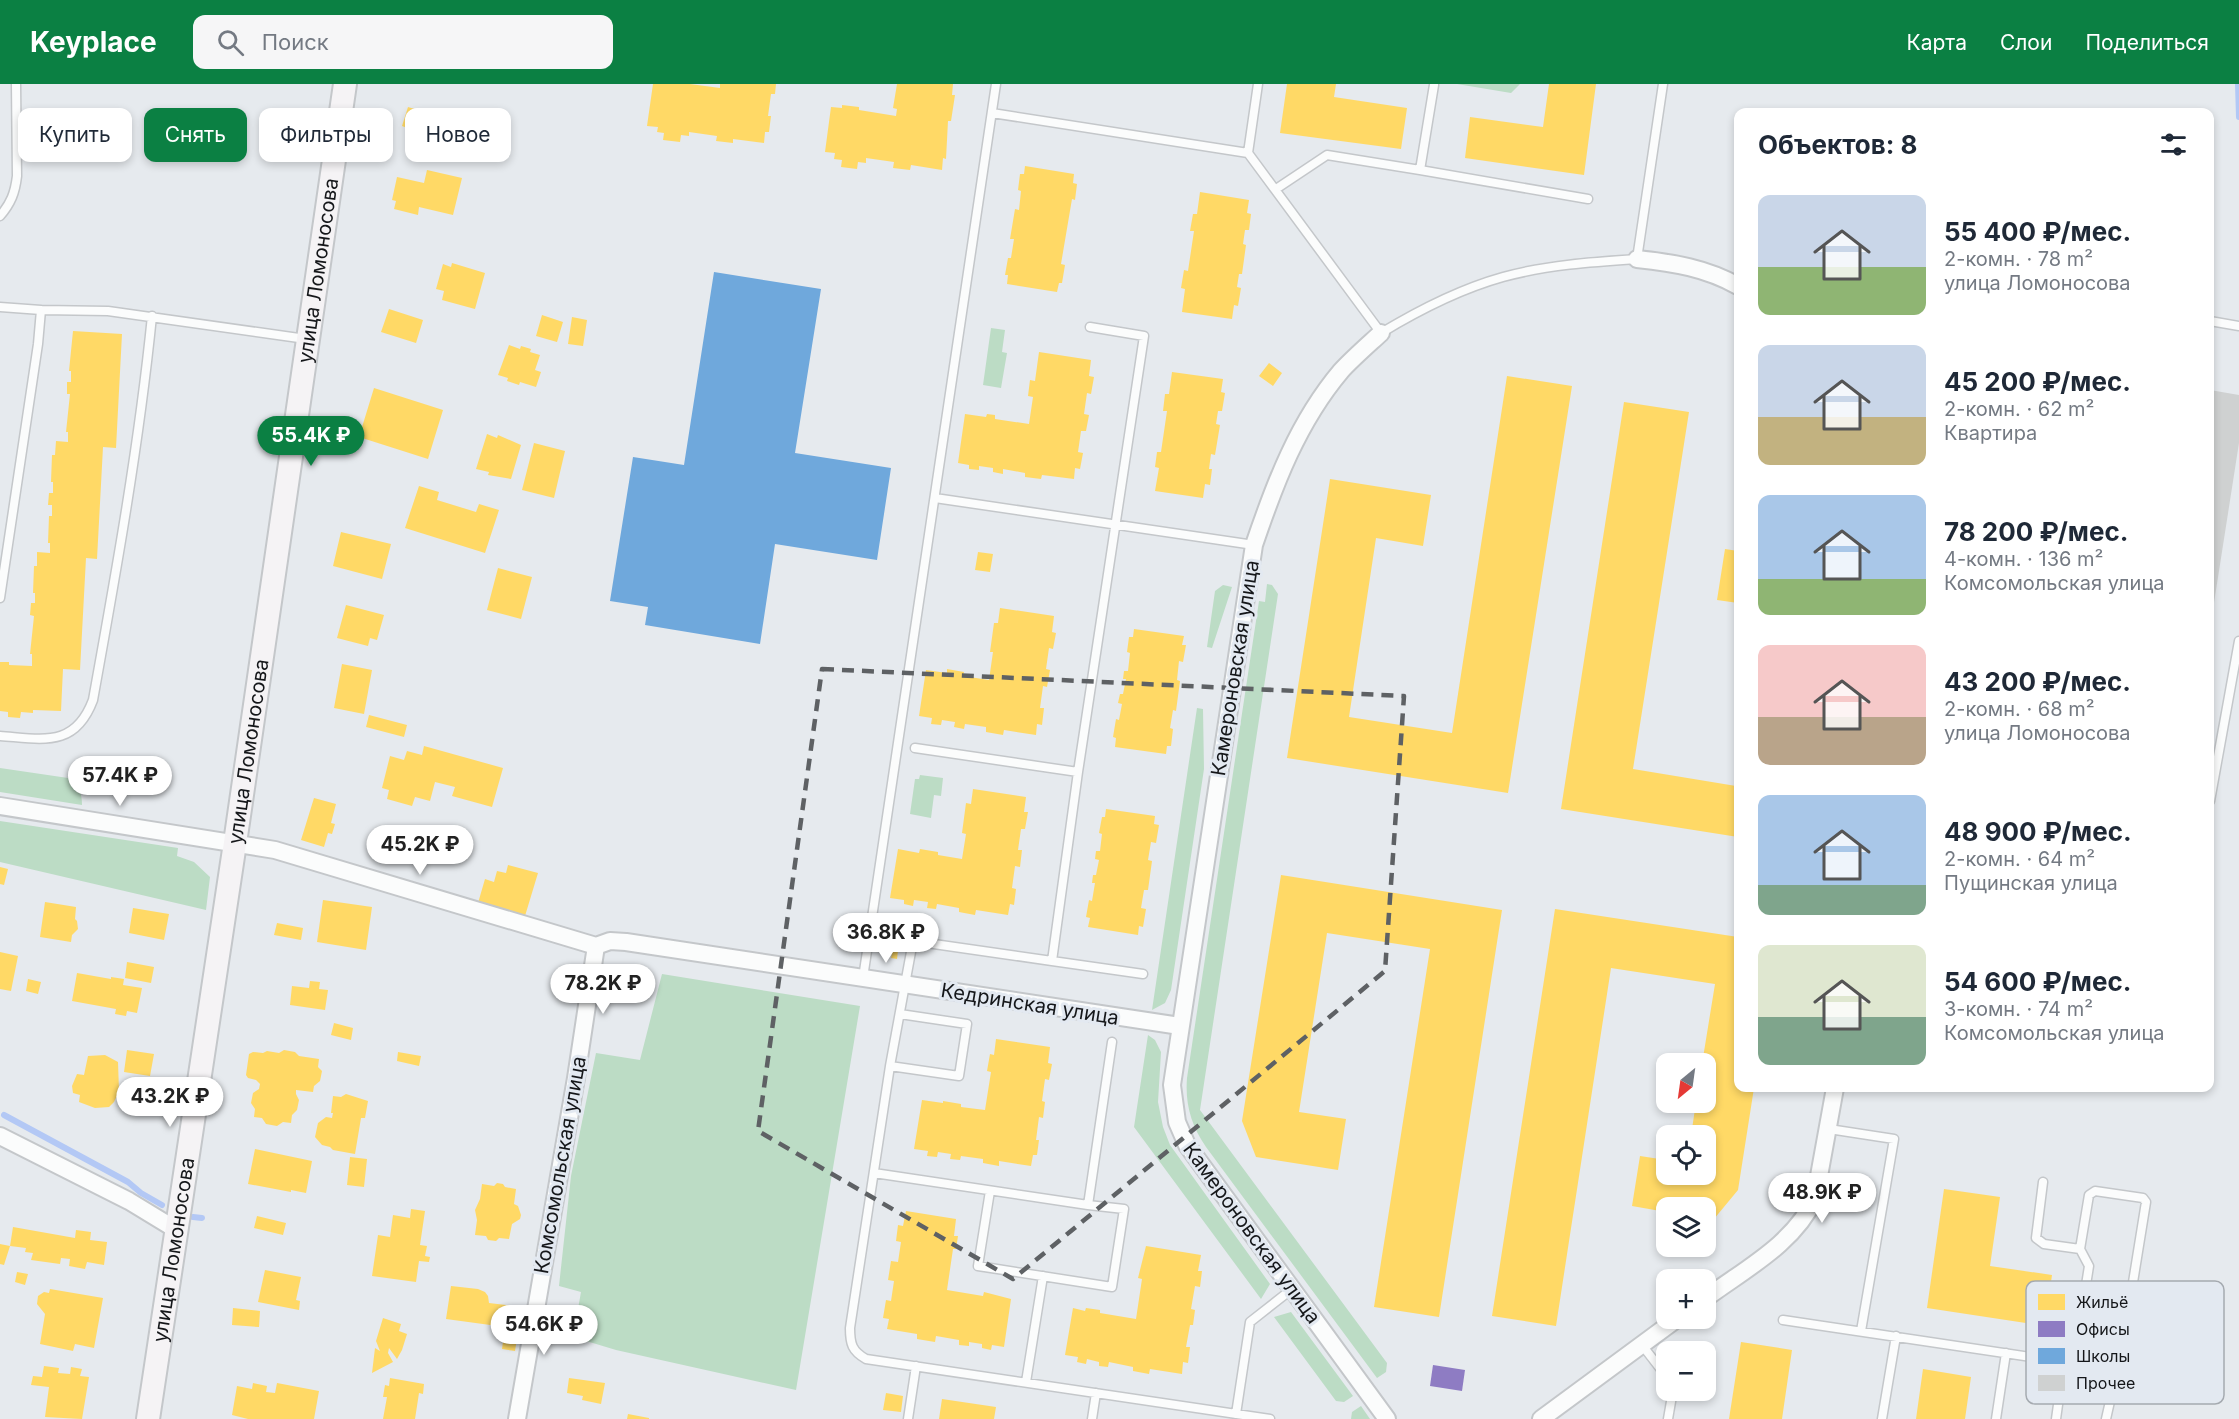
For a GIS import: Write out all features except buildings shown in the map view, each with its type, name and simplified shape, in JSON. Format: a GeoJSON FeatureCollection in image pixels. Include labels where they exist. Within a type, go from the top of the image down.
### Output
{"type":"FeatureCollection","features":[{"type":"Feature","properties":{"kind":"street","name":"улица Ломоносова"},"geometry":{"type":"LineString","coordinates":[[148,1419],[235,843],[345,84]]}},
{"type":"Feature","properties":{"kind":"street"},"geometry":{"type":"LineString","coordinates":[[1637,259],[1677,263],[1724,278],[1734,284]]}},
{"type":"Feature","properties":{"kind":"street","name":"Камероновская улица"},"geometry":{"type":"LineString","coordinates":[[1381,333],[1342,370],[1315,405],[1285,462],[1254,545],[1172,1085],[1175,1112],[1181,1133],[1196,1159],[1384,1415]]}},
{"type":"Feature","properties":{"kind":"street"},"geometry":{"type":"LineString","coordinates":[[0,806],[275,850],[596,946]]}},
{"type":"Feature","properties":{"kind":"street","name":"Кедринская улица"},"geometry":{"type":"LineString","coordinates":[[596,946],[610,941],[626,942],[1180,1026]]}},
{"type":"Feature","properties":{"kind":"street","name":"Комсомольская улица"},"geometry":{"type":"LineString","coordinates":[[517,1419],[576,1078],[596,946]]}},
{"type":"Feature","properties":{"kind":"street"},"geometry":{"type":"LineString","coordinates":[[1716,1291],[1783,1241],[1808,1215],[1815,1198],[1834,1092]]}},
{"type":"Feature","properties":{"kind":"street"},"geometry":{"type":"LineString","coordinates":[[0,1136],[129,1201],[175,1229]]}},
{"type":"Feature","properties":{"kind":"street"},"geometry":{"type":"LineString","coordinates":[[1541,1419],[1663,1329]]}},
{"type":"Feature","properties":{"kind":"street"},"geometry":{"type":"LineString","coordinates":[[1384,1415],[1398,1419]]}},
{"type":"Feature","properties":{"kind":"lane"},"geometry":{"type":"LineString","coordinates":[[0,216],[9,205],[16,184],[16,84]]}},
{"type":"Feature","properties":{"kind":"lane"},"geometry":{"type":"LineString","coordinates":[[863,978],[996,84]]}},
{"type":"Feature","properties":{"kind":"lane"},"geometry":{"type":"LineString","coordinates":[[1248,153],[1258,84]]}},
{"type":"Feature","properties":{"kind":"lane"},"geometry":{"type":"LineString","coordinates":[[1420,170],[1431,84]]}},
{"type":"Feature","properties":{"kind":"lane"},"geometry":{"type":"LineString","coordinates":[[1637,259],[1663,84]]}},
{"type":"Feature","properties":{"kind":"lane"},"geometry":{"type":"LineString","coordinates":[[992,113],[1248,153],[1381,333]]}},
{"type":"Feature","properties":{"kind":"lane"},"geometry":{"type":"LineString","coordinates":[[1276,189],[1327,155],[1588,199]]}},
{"type":"Feature","properties":{"kind":"lane","name":"Камероновская улица"},"geometry":{"type":"LineString","coordinates":[[1381,333],[1418,311],[1504,277],[1575,263],[1637,259]]}},
{"type":"Feature","properties":{"kind":"lane"},"geometry":{"type":"LineString","coordinates":[[0,307],[108,311],[309,340]]}},
{"type":"Feature","properties":{"kind":"lane"},"geometry":{"type":"LineString","coordinates":[[0,598],[38,344],[41,310]]}},
{"type":"Feature","properties":{"kind":"lane"},"geometry":{"type":"LineString","coordinates":[[0,736],[39,738],[59,736],[75,731],[87,717],[93,700],[124,522],[142,406],[152,316]]}},
{"type":"Feature","properties":{"kind":"lane"},"geometry":{"type":"LineString","coordinates":[[2214,322],[2239,326]]}},
{"type":"Feature","properties":{"kind":"lane"},"geometry":{"type":"LineString","coordinates":[[1052,961],[1078,772],[1144,336],[1090,327]]}},
{"type":"Feature","properties":{"kind":"lane"},"geometry":{"type":"LineString","coordinates":[[935,498],[1254,545]]}},
{"type":"Feature","properties":{"kind":"lane"},"geometry":{"type":"LineString","coordinates":[[2214,784],[2235,696],[2239,641]]}},
{"type":"Feature","properties":{"kind":"lane"},"geometry":{"type":"LineString","coordinates":[[915,747],[1078,772]]}},
{"type":"Feature","properties":{"kind":"lane"},"geometry":{"type":"LineString","coordinates":[[1143,974],[913,941],[890,1066],[850,1328],[850,1341],[855,1353],[866,1359],[1270,1419]]}},
{"type":"Feature","properties":{"kind":"lane"},"geometry":{"type":"LineString","coordinates":[[890,1066],[960,1076],[967,1024],[900,1014]]}},
{"type":"Feature","properties":{"kind":"lane"},"geometry":{"type":"LineString","coordinates":[[1088,1205],[1112,1042]]}},
{"type":"Feature","properties":{"kind":"lane"},"geometry":{"type":"LineString","coordinates":[[1829,1129],[1894,1139],[1861,1331]]}},
{"type":"Feature","properties":{"kind":"lane"},"geometry":{"type":"LineString","coordinates":[[874,1173],[1124,1209],[1112,1287],[978,1266],[990,1191]]}},
{"type":"Feature","properties":{"kind":"lane"},"geometry":{"type":"LineString","coordinates":[[2043,1182],[2036,1238],[2044,1244],[2080,1249]]}},
{"type":"Feature","properties":{"kind":"lane"},"geometry":{"type":"LineString","coordinates":[[2087,1281],[2090,1266],[2080,1249],[2089,1195],[2096,1191],[2143,1198],[2146,1202],[2133,1281]]}},
{"type":"Feature","properties":{"kind":"lane"},"geometry":{"type":"LineString","coordinates":[[1026,1382],[1043,1276]]}},
{"type":"Feature","properties":{"kind":"lane"},"geometry":{"type":"LineString","coordinates":[[1236,1414],[1250,1322],[1292,1289]]}},
{"type":"Feature","properties":{"kind":"lane"},"geometry":{"type":"LineString","coordinates":[[1783,1320],[2026,1356]]}},
{"type":"Feature","properties":{"kind":"lane"},"geometry":{"type":"LineString","coordinates":[[1882,1419],[1896,1336]]}},
{"type":"Feature","properties":{"kind":"lane"},"geometry":{"type":"LineString","coordinates":[[1642,1345],[1656,1363]]}},
{"type":"Feature","properties":{"kind":"lane"},"geometry":{"type":"LineString","coordinates":[[1996,1419],[2006,1353]]}},
{"type":"Feature","properties":{"kind":"lane"},"geometry":{"type":"LineString","coordinates":[[908,1419],[916,1366]]}},
{"type":"Feature","properties":{"kind":"lane"},"geometry":{"type":"LineString","coordinates":[[1092,1419],[1096,1393]]}},
{"type":"Feature","properties":{"kind":"lane"},"geometry":{"type":"LineString","coordinates":[[1668,1419],[1670,1401]]}},
{"type":"Feature","properties":{"kind":"lane"},"geometry":{"type":"LineString","coordinates":[[2056,1419],[2058,1404]]}},
{"type":"Feature","properties":{"kind":"lane"},"geometry":{"type":"LineString","coordinates":[[2106,1419],[2109,1404]]}},
{"type":"Feature","properties":{"kind":"lane"},"geometry":{"type":"LineString","coordinates":[[1202,1419],[1203,1409]]}},
{"type":"Feature","properties":{"kind":"highlighted area"},"geometry":{"type":"Polygon","coordinates":[[[822,669],[1404,696],[1385,971],[1013,1279],[758,1131],[822,669]]]}},
{"type":"Feature","properties":{"kind":"green space"},"geometry":{"type":"Polygon","coordinates":[[[1457,84],[1520,84],[1511,93],[1457,84]]]}},
{"type":"Feature","properties":{"kind":"green space"},"geometry":{"type":"Polygon","coordinates":[[[991,328],[1005,330],[1002,352],[1007,353],[1001,388],[983,385],[991,328]]]}},
{"type":"Feature","properties":{"kind":"green space"},"geometry":{"type":"Polygon","coordinates":[[[1267,584],[1272,585],[1278,594],[1200,1110],[1387,1363],[1386,1372],[1377,1378],[1206,1147],[1196,1131],[1188,1105],[1187,1078],[1259,601],[1265,602],[1267,584]]]}},
{"type":"Feature","properties":{"kind":"green space"},"geometry":{"type":"Polygon","coordinates":[[[1223,585],[1232,587],[1212,648],[1207,647],[1215,591],[1223,585]]]}},
{"type":"Feature","properties":{"kind":"green space"},"geometry":{"type":"Polygon","coordinates":[[[1197,708],[1203,709],[1204,769],[1171,990],[1165,1003],[1152,1010],[1197,708]]]}},
{"type":"Feature","properties":{"kind":"green space"},"geometry":{"type":"Polygon","coordinates":[[[0,768],[68,778],[79,789],[82,805],[0,792],[0,768]]]}},
{"type":"Feature","properties":{"kind":"green space"},"geometry":{"type":"Polygon","coordinates":[[[920,775],[943,778],[941,796],[934,795],[931,818],[910,814],[915,779],[919,779],[920,775]]]}},
{"type":"Feature","properties":{"kind":"green space"},"geometry":{"type":"Polygon","coordinates":[[[0,821],[178,848],[177,856],[194,862],[210,877],[206,910],[0,862],[0,821]]]}},
{"type":"Feature","properties":{"kind":"green space"},"geometry":{"type":"Polygon","coordinates":[[[662,974],[860,1006],[796,1390],[616,1350],[573,1337],[581,1292],[559,1286],[571,1176],[596,1053],[640,1060],[662,974]]]}},
{"type":"Feature","properties":{"kind":"green space"},"geometry":{"type":"Polygon","coordinates":[[[1148,1035],[1155,1040],[1161,1052],[1158,1102],[1163,1127],[1170,1145],[1270,1284],[1261,1299],[1134,1127],[1148,1035]]]}},
{"type":"Feature","properties":{"kind":"green space"},"geometry":{"type":"Polygon","coordinates":[[[1291,1312],[1353,1396],[1344,1402],[1336,1401],[1274,1317],[1291,1312]]]}},
{"type":"Feature","properties":{"kind":"green space"},"geometry":{"type":"Polygon","coordinates":[[[1361,1406],[1370,1419],[1351,1419],[1352,1412],[1361,1406]]]}},
{"type":"Feature","properties":{"kind":"waterway"},"geometry":{"type":"LineString","coordinates":[[2238,84],[2239,117]]}},
{"type":"Feature","properties":{"kind":"waterway"},"geometry":{"type":"LineString","coordinates":[[4,1115],[128,1182],[141,1193],[162,1205]]}},
{"type":"Feature","properties":{"kind":"waterway"},"geometry":{"type":"LineString","coordinates":[[193,1217],[202,1218]]}}]}
